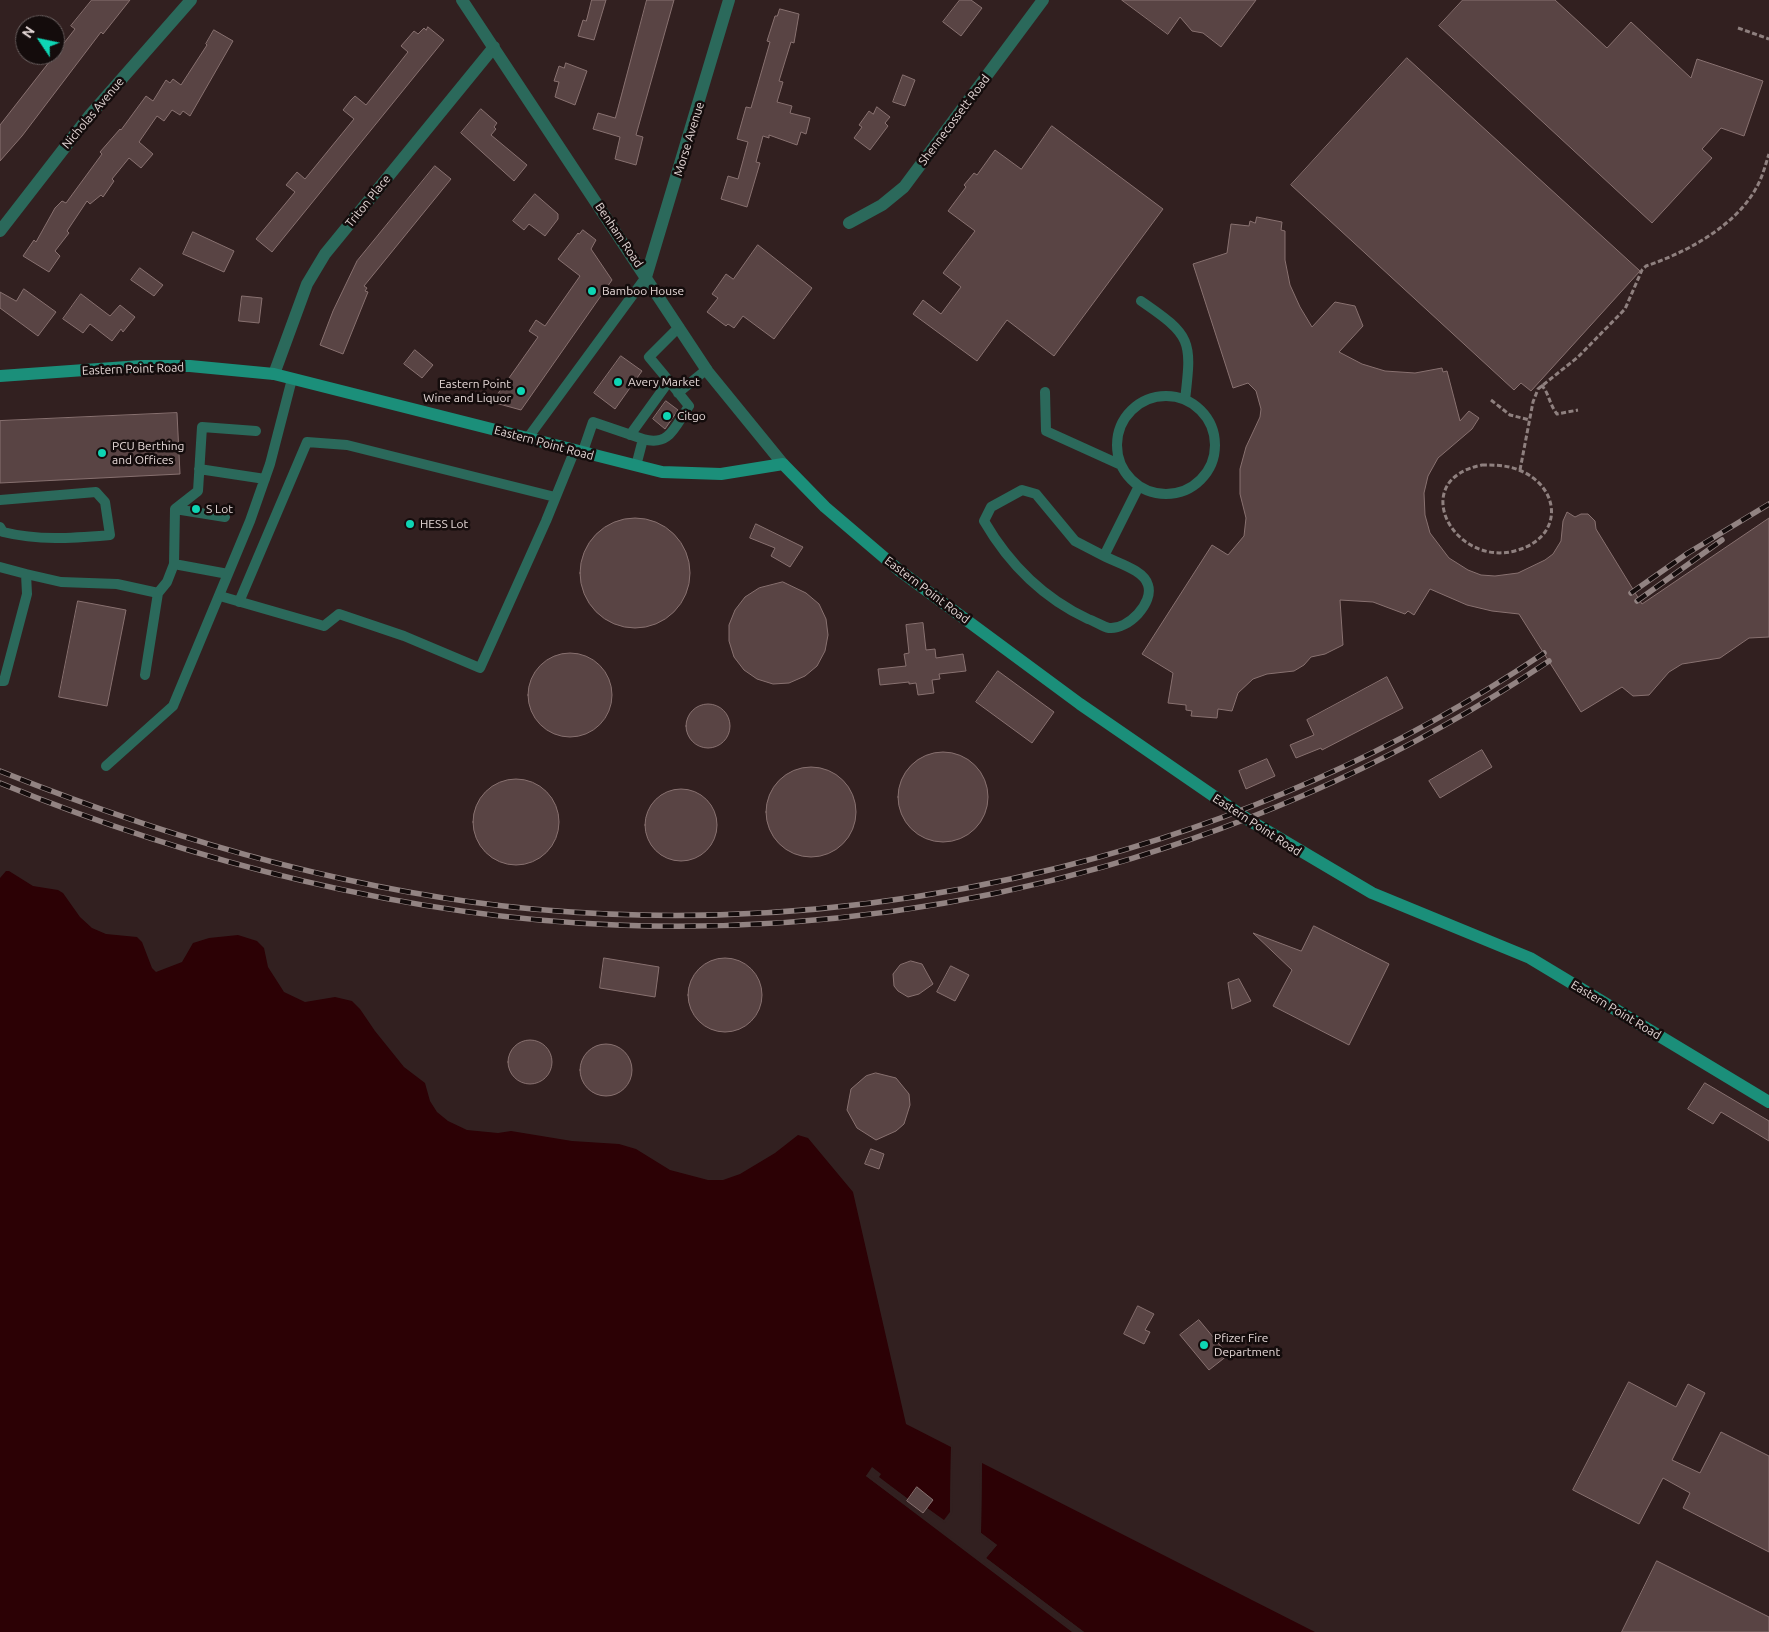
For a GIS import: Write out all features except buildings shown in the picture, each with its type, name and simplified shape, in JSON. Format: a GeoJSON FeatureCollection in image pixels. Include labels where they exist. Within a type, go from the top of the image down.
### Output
{"type":"FeatureCollection","features":[{"type":"Feature","properties":{"kind":"main road","name":"Eastern Point Road"},"geometry":{"type":"LineString","coordinates":[[0,376],[141,366],[190,366],[274,374],[662,472],[703,474],[744,472],[783,464],[825,506],[900,572],[1080,704],[1247,819],[1372,893],[1530,958],[1769,1102]]}},
{"type":"Feature","properties":{"kind":"street","name":"Nicholas Avenue"},"geometry":{"type":"LineString","coordinates":[[0,231],[90,115],[191,0]]}},
{"type":"Feature","properties":{"kind":"street","name":"Benham Road"},"geometry":{"type":"LineString","coordinates":[[462,0],[707,369],[783,464]]}},
{"type":"Feature","properties":{"kind":"street","name":"Morse Avenue"},"geometry":{"type":"LineString","coordinates":[[646,277],[729,0]]}},
{"type":"Feature","properties":{"kind":"street","name":"Shennecossett Road"},"geometry":{"type":"LineString","coordinates":[[849,223],[882,206],[904,187],[1043,0]]}},
{"type":"Feature","properties":{"kind":"street","name":"Triton Place"},"geometry":{"type":"LineString","coordinates":[[274,374],[307,284],[325,254],[494,47]]}},
{"type":"Feature","properties":{"kind":"lane"},"geometry":{"type":"LineString","coordinates":[[527,439],[646,277]]}},
{"type":"Feature","properties":{"kind":"lane"},"geometry":{"type":"LineString","coordinates":[[1141,301],[1171,323],[1186,341],[1190,357],[1185,400]]}},
{"type":"Feature","properties":{"kind":"lane"},"geometry":{"type":"LineString","coordinates":[[220,596],[324,626],[339,614],[404,636],[480,668],[556,497],[593,422],[656,443],[666,439],[689,406],[649,357],[679,327]]}},
{"type":"Feature","properties":{"kind":"lane"},"geometry":{"type":"LineString","coordinates":[[678,393],[707,369]]}},
{"type":"Feature","properties":{"kind":"lane"},"geometry":{"type":"LineString","coordinates":[[106,766],[173,706],[220,596],[265,478],[292,379]]}},
{"type":"Feature","properties":{"kind":"lane"},"geometry":{"type":"LineString","coordinates":[[630,435],[669,381]]}},
{"type":"Feature","properties":{"kind":"lane"},"geometry":{"type":"LineString","coordinates":[[1045,392],[1046,431],[1121,465]]}},
{"type":"Feature","properties":{"kind":"lane"},"geometry":{"type":"LineString","coordinates":[[1169,396],[1185,400],[1199,408],[1209,420],[1214,435],[1215,451],[1211,466],[1202,479],[1189,489],[1174,494],[1158,494],[1139,486],[1130,479],[1121,465],[1116,449],[1118,432],[1125,417],[1137,405],[1152,398],[1169,396]]}},
{"type":"Feature","properties":{"kind":"lane"},"geometry":{"type":"LineString","coordinates":[[175,509],[198,491],[202,427],[256,430]]}},
{"type":"Feature","properties":{"kind":"lane"},"geometry":{"type":"LineString","coordinates":[[636,466],[643,439]]}},
{"type":"Feature","properties":{"kind":"lane"},"geometry":{"type":"LineString","coordinates":[[239,602],[307,442],[347,445],[556,497]]}},
{"type":"Feature","properties":{"kind":"lane"},"geometry":{"type":"LineString","coordinates":[[199,469],[265,478]]}},
{"type":"Feature","properties":{"kind":"lane"},"geometry":{"type":"LineString","coordinates":[[1104,556],[1139,486]]}},
{"type":"Feature","properties":{"kind":"lane"},"geometry":{"type":"LineString","coordinates":[[1022,490],[1036,494],[1076,541],[1104,556],[1141,575],[1148,585],[1148,597],[1133,620],[1121,627],[1109,628],[1079,614],[1033,584],[1018,570],[984,521],[991,507],[1022,490]]}},
{"type":"Feature","properties":{"kind":"lane"},"geometry":{"type":"LineString","coordinates":[[0,500],[96,492],[105,502],[110,535],[61,539],[28,538],[3,532],[0,527]]}},
{"type":"Feature","properties":{"kind":"lane"},"geometry":{"type":"LineString","coordinates":[[175,509],[225,517]]}},
{"type":"Feature","properties":{"kind":"lane"},"geometry":{"type":"LineString","coordinates":[[145,675],[158,594],[167,582],[174,564],[175,509]]}},
{"type":"Feature","properties":{"kind":"lane"},"geometry":{"type":"LineString","coordinates":[[174,564],[228,574]]}},
{"type":"Feature","properties":{"kind":"lane"},"geometry":{"type":"LineString","coordinates":[[0,566],[61,582],[117,584],[158,594]]}},
{"type":"Feature","properties":{"kind":"lane"},"geometry":{"type":"LineString","coordinates":[[0,680],[4,681],[10,664],[27,594],[26,574]]}},
{"type":"Feature","properties":{"kind":"path"},"geometry":{"type":"LineString","coordinates":[[1738,28],[1769,39]]}},
{"type":"Feature","properties":{"kind":"path"},"geometry":{"type":"LineString","coordinates":[[1520,470],[1533,402],[1541,385],[1578,357],[1625,309],[1642,270],[1646,266],[1684,251],[1722,226],[1742,206],[1755,192],[1769,154]]}},
{"type":"Feature","properties":{"kind":"path"},"geometry":{"type":"LineString","coordinates":[[1541,385],[1546,390],[1550,404],[1557,414],[1578,410]]}},
{"type":"Feature","properties":{"kind":"path"},"geometry":{"type":"LineString","coordinates":[[1491,400],[1510,415],[1530,420]]}},
{"type":"Feature","properties":{"kind":"path"},"geometry":{"type":"LineString","coordinates":[[1482,465],[1508,466],[1520,470],[1540,486],[1549,498],[1551,521],[1541,539],[1524,548],[1503,554],[1475,547],[1453,531],[1446,521],[1443,508],[1444,494],[1448,485],[1458,474],[1468,468],[1482,465]]}},
{"type":"Feature","properties":{"kind":"shaded area"},"geometry":{"type":"Polygon","coordinates":[[[6,871],[33,886],[58,890],[63,893],[80,917],[92,928],[106,934],[137,937],[142,942],[152,968],[156,972],[182,962],[193,943],[209,938],[238,935],[257,941],[264,948],[268,967],[284,992],[305,1002],[335,997],[352,1001],[404,1067],[425,1083],[430,1101],[437,1112],[448,1121],[467,1130],[498,1133],[511,1131],[572,1141],[619,1144],[636,1149],[670,1170],[708,1180],[723,1180],[740,1174],[775,1153],[798,1135],[808,1138],[853,1192],[906,1424],[951,1447],[950,1513],[944,1521],[927,1508],[933,1499],[917,1488],[908,1499],[878,1477],[880,1474],[873,1468],[866,1476],[1072,1632],[0,1632],[0,878],[6,871]]]}},
{"type":"Feature","properties":{"kind":"shaded area"},"geometry":{"type":"Polygon","coordinates":[[[982,1463],[1315,1632],[1084,1632],[986,1558],[997,1545],[981,1533],[982,1463]]]}},
{"type":"Feature","properties":{"kind":"pier"},"geometry":{"type":"Polygon","coordinates":[[[951,1444],[953,1447],[952,1513],[945,1523],[925,1509],[907,1502],[877,1478],[877,1474],[873,1471],[869,1475],[1075,1632],[866,1476],[872,1467],[881,1474],[879,1477],[908,1499],[917,1487],[933,1500],[927,1508],[944,1520],[950,1512],[951,1444]]]}},
{"type":"Feature","properties":{"kind":"pier"},"geometry":{"type":"Polygon","coordinates":[[[982,1460],[981,1533],[997,1545],[986,1558],[1084,1632],[1080,1632],[984,1560],[993,1545],[979,1533],[980,1463],[982,1460]]]}},
{"type":"Feature","properties":{"kind":"railway"},"geometry":{"type":"LineString","coordinates":[[1631,593],[1688,553],[1769,504]]}},
{"type":"Feature","properties":{"kind":"railway"},"geometry":{"type":"LineString","coordinates":[[1637,601],[1722,540]]}},
{"type":"Feature","properties":{"kind":"railway"},"geometry":{"type":"LineString","coordinates":[[0,771],[64,796],[195,840],[329,876],[396,890],[533,909],[666,915],[799,910],[930,894],[1061,867],[1188,829],[1312,781],[1431,722],[1544,653]]}},
{"type":"Feature","properties":{"kind":"railway"},"geometry":{"type":"LineString","coordinates":[[0,783],[73,811],[224,861],[302,881],[380,897],[459,911],[538,920],[616,925],[740,925],[862,915],[984,896],[1103,867],[1220,829],[1334,782],[1443,726],[1549,661]]}},
{"type":"Feature","properties":{"kind":"place","name":"Bamboo House"},"geometry":{"type":"Point","coordinates":[592,291]}},
{"type":"Feature","properties":{"kind":"place","name":"Avery Market"},"geometry":{"type":"Point","coordinates":[618,382]}},
{"type":"Feature","properties":{"kind":"place","name":"Eastern Point Wine and Liquor"},"geometry":{"type":"Point","coordinates":[521,391]}},
{"type":"Feature","properties":{"kind":"place","name":"Citgo"},"geometry":{"type":"Point","coordinates":[667,416]}},
{"type":"Feature","properties":{"kind":"place","name":"PCU Berthing and Offices"},"geometry":{"type":"Point","coordinates":[102,453]}},
{"type":"Feature","properties":{"kind":"place","name":"S Lot"},"geometry":{"type":"Point","coordinates":[196,509]}},
{"type":"Feature","properties":{"kind":"place","name":"HESS Lot"},"geometry":{"type":"Point","coordinates":[410,524]}},
{"type":"Feature","properties":{"kind":"place","name":"Pfizer Fire Department"},"geometry":{"type":"Point","coordinates":[1204,1345]}}]}
